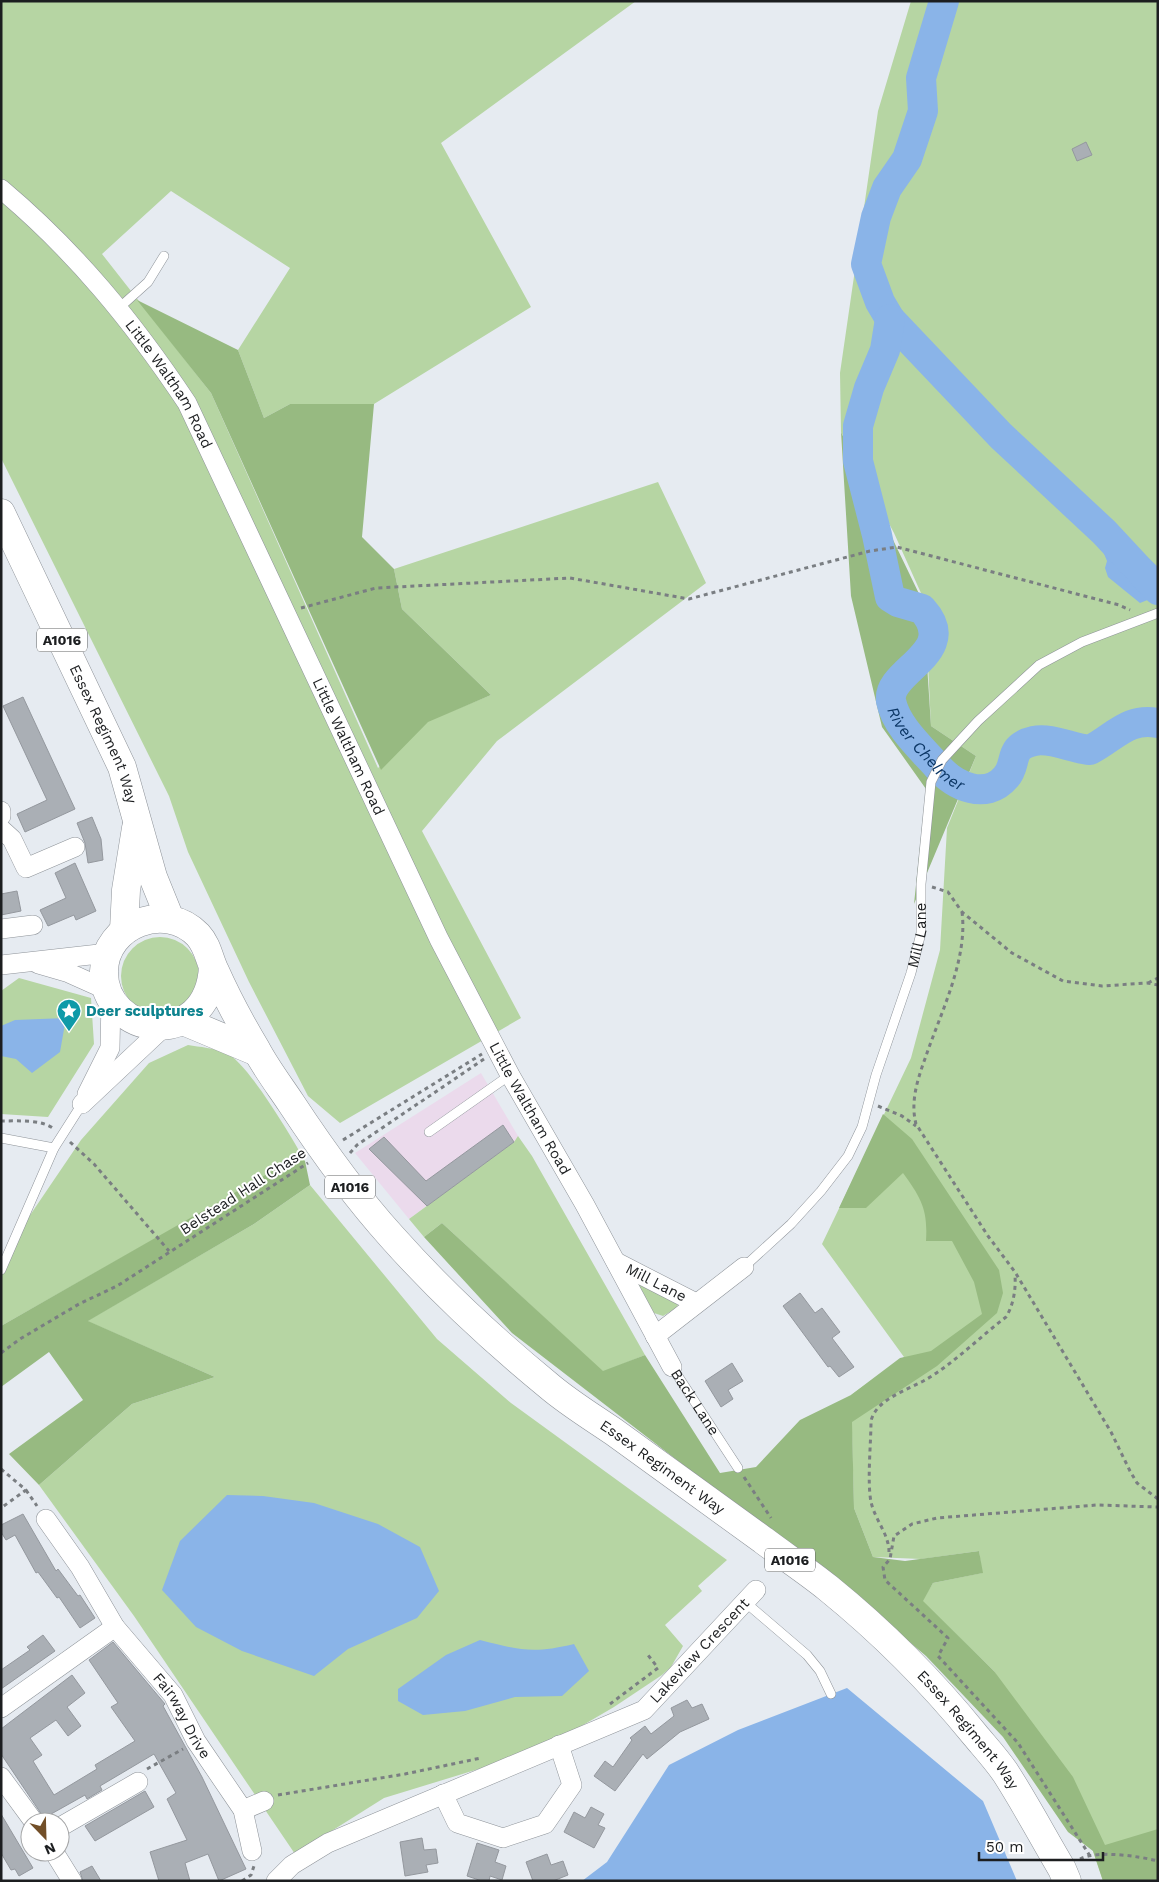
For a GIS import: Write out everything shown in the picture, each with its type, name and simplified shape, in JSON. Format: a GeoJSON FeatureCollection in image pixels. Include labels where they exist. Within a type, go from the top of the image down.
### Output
{"type":"FeatureCollection","features":[{"type":"Feature","properties":{"kind":"main road","name":"Essex Regiment Way"},"geometry":{"type":"LineString","coordinates":[[1,513],[122,766],[153,877],[170,919]]}},
{"type":"Feature","properties":{"kind":"main road","name":"Essex Regiment Way"},"geometry":{"type":"LineString","coordinates":[[124,930],[126,890],[137,822]]}},
{"type":"Feature","properties":{"kind":"main road","name":"Essex Regiment Way"},"geometry":{"type":"LineString","coordinates":[[109,994],[104,971],[108,952],[124,930],[146,920],[170,919],[186,925],[199,936],[208,950],[213,967],[257,1052],[321,1161],[460,1308],[551,1388],[827,1587],[900,1654],[950,1705],[1004,1770],[1066,1877]]}},
{"type":"Feature","properties":{"kind":"main road"},"geometry":{"type":"LineString","coordinates":[[174,1024],[196,1011],[206,998],[212,983],[213,967]]}},
{"type":"Feature","properties":{"kind":"main road"},"geometry":{"type":"LineString","coordinates":[[109,994],[125,1015],[144,1025],[174,1024],[257,1052]]}},
{"type":"Feature","properties":{"kind":"street","name":"Little Waltham Road"},"geometry":{"type":"LineString","coordinates":[[1,189],[71,253],[119,308],[158,359],[187,403],[439,939],[510,1075],[616,1262],[654,1336]]}},
{"type":"Feature","properties":{"kind":"street"},"geometry":{"type":"LineString","coordinates":[[1,811],[1,816]]}},
{"type":"Feature","properties":{"kind":"street"},"geometry":{"type":"LineString","coordinates":[[1,829],[12,840],[26,868],[75,847]]}},
{"type":"Feature","properties":{"kind":"street"},"geometry":{"type":"LineString","coordinates":[[1,929],[33,925]]}},
{"type":"Feature","properties":{"kind":"street"},"geometry":{"type":"LineString","coordinates":[[1,965],[108,952]]}},
{"type":"Feature","properties":{"kind":"street"},"geometry":{"type":"LineString","coordinates":[[30,962],[69,973],[109,994],[110,1048],[82,1104]]}},
{"type":"Feature","properties":{"kind":"street"},"geometry":{"type":"LineString","coordinates":[[82,1104],[174,1024]]}},
{"type":"Feature","properties":{"kind":"street","name":"Mill Lane"},"geometry":{"type":"LineString","coordinates":[[616,1262],[696,1303]]}},
{"type":"Feature","properties":{"kind":"street","name":"Mill Lane"},"geometry":{"type":"LineString","coordinates":[[654,1336],[744,1267]]}},
{"type":"Feature","properties":{"kind":"street","name":"Back Lane"},"geometry":{"type":"LineString","coordinates":[[654,1336],[672,1366]]}},
{"type":"Feature","properties":{"kind":"street","name":"Fairway Drive"},"geometry":{"type":"LineString","coordinates":[[46,1519],[80,1567],[115,1627],[172,1695],[196,1741],[243,1810],[252,1851]]}},
{"type":"Feature","properties":{"kind":"street","name":"Lakeview Crescent"},"geometry":{"type":"LineString","coordinates":[[276,1881],[292,1865],[328,1843],[644,1710],[750,1596]]}},
{"type":"Feature","properties":{"kind":"street"},"geometry":{"type":"LineString","coordinates":[[3,1703],[115,1627]]}},
{"type":"Feature","properties":{"kind":"street"},"geometry":{"type":"LineString","coordinates":[[442,1794],[457,1823],[503,1838],[545,1824],[572,1785],[560,1745]]}},
{"type":"Feature","properties":{"kind":"street"},"geometry":{"type":"LineString","coordinates":[[1,1777],[27,1812]]}},
{"type":"Feature","properties":{"kind":"street"},"geometry":{"type":"LineString","coordinates":[[70,1821],[138,1782]]}},
{"type":"Feature","properties":{"kind":"street"},"geometry":{"type":"LineString","coordinates":[[243,1810],[264,1801]]}},
{"type":"Feature","properties":{"kind":"street"},"geometry":{"type":"LineString","coordinates":[[60,1862],[72,1881]]}},
{"type":"Feature","properties":{"kind":"lane"},"geometry":{"type":"LineString","coordinates":[[119,308],[148,282],[164,256]]}},
{"type":"Feature","properties":{"kind":"lane","name":"Mill Lane"},"geometry":{"type":"LineString","coordinates":[[744,1267],[791,1224],[822,1191],[848,1156],[870,1105],[876,1075],[911,973],[921,933],[921,884],[931,782],[942,760],[984,716],[1039,666],[1082,642],[1158,613]]}},
{"type":"Feature","properties":{"kind":"lane"},"geometry":{"type":"LineString","coordinates":[[429,1132],[510,1075]]}},
{"type":"Feature","properties":{"kind":"lane"},"geometry":{"type":"LineString","coordinates":[[1,1270],[54,1148],[82,1104]]}},
{"type":"Feature","properties":{"kind":"lane"},"geometry":{"type":"LineString","coordinates":[[1,1138],[54,1148]]}},
{"type":"Feature","properties":{"kind":"lane","name":"Back Lane"},"geometry":{"type":"LineString","coordinates":[[672,1366],[738,1468]]}},
{"type":"Feature","properties":{"kind":"lane"},"geometry":{"type":"LineString","coordinates":[[750,1596],[808,1655],[820,1671],[831,1694]]}},
{"type":"Feature","properties":{"kind":"path"},"geometry":{"type":"LineString","coordinates":[[286,612],[376,588],[570,578],[689,599],[870,551],[892,547],[1119,605],[1146,618]]}},
{"type":"Feature","properties":{"kind":"path"},"geometry":{"type":"LineString","coordinates":[[921,884],[948,892],[962,912],[1012,952],[1063,981],[1102,986],[1148,983],[1158,985]]}},
{"type":"Feature","properties":{"kind":"path"},"geometry":{"type":"LineString","coordinates":[[962,912],[964,930],[961,954],[918,1080],[914,1114],[920,1130],[988,1236],[1014,1272],[1111,1432],[1137,1483],[1158,1499]]}},
{"type":"Feature","properties":{"kind":"path"},"geometry":{"type":"LineString","coordinates":[[1148,983],[1158,978]]}},
{"type":"Feature","properties":{"kind":"path"},"geometry":{"type":"LineString","coordinates":[[321,1161],[357,1145],[496,1048]]}},
{"type":"Feature","properties":{"kind":"path","name":"Belstead Hall Chase"},"geometry":{"type":"LineString","coordinates":[[1,1353],[20,1339],[54,1319],[117,1286],[169,1251],[321,1161],[496,1048]]}},
{"type":"Feature","properties":{"kind":"path"},"geometry":{"type":"LineString","coordinates":[[870,1105],[886,1108],[902,1116],[920,1130]]}},
{"type":"Feature","properties":{"kind":"path"},"geometry":{"type":"LineString","coordinates":[[1,1121],[50,1125],[94,1164],[169,1251]]}},
{"type":"Feature","properties":{"kind":"path"},"geometry":{"type":"LineString","coordinates":[[887,1562],[889,1543],[878,1524],[871,1501],[871,1421],[873,1412],[883,1403],[930,1377],[1006,1318],[1010,1312],[1015,1290],[1014,1272]]}},
{"type":"Feature","properties":{"kind":"path"},"geometry":{"type":"LineString","coordinates":[[1,1468],[26,1490],[1,1508]]}},
{"type":"Feature","properties":{"kind":"path"},"geometry":{"type":"LineString","coordinates":[[738,1468],[774,1523],[780,1553]]}},
{"type":"Feature","properties":{"kind":"path"},"geometry":{"type":"LineString","coordinates":[[1090,1856],[1018,1743],[938,1656],[948,1638],[885,1580],[883,1567],[890,1559],[894,1536],[912,1524],[937,1518],[1097,1505],[1158,1506]]}},
{"type":"Feature","properties":{"kind":"path"},"geometry":{"type":"LineString","coordinates":[[604,1709],[658,1668],[648,1655]]}},
{"type":"Feature","properties":{"kind":"path"},"geometry":{"type":"LineString","coordinates":[[138,1782],[144,1770],[196,1741]]}},
{"type":"Feature","properties":{"kind":"path"},"geometry":{"type":"LineString","coordinates":[[264,1801],[284,1792],[405,1774],[488,1757]]}},
{"type":"Feature","properties":{"kind":"path"},"geometry":{"type":"LineString","coordinates":[[1066,1877],[1090,1856],[1142,1857],[1158,1860]]}},
{"type":"Feature","properties":{"kind":"path"},"geometry":{"type":"LineString","coordinates":[[252,1875],[258,1881]]}},
{"type":"Feature","properties":{"kind":"shaded area"},"geometry":{"type":"Polygon","coordinates":[[[481,1073],[518,1136],[514,1142],[409,1219],[355,1153],[481,1073]]]}},
{"type":"Feature","properties":{"kind":"green space"},"geometry":{"type":"Polygon","coordinates":[[[1,1],[636,1],[441,143],[531,307],[374,404],[290,404],[264,418],[238,350],[290,268],[171,191],[102,254],[211,393],[378,768],[423,723],[491,695],[402,609],[394,569],[658,482],[706,583],[497,741],[422,831],[521,1018],[340,1123],[308,1096],[249,982],[188,852],[169,796],[1,458],[1,1]]]}},
{"type":"Feature","properties":{"kind":"green space"},"geometry":{"type":"Polygon","coordinates":[[[911,1],[1158,1],[1158,1881],[1103,1881],[1093,1851],[994,1671],[922,1601],[933,1583],[982,1573],[979,1551],[921,1559],[873,1557],[854,1508],[851,1395],[904,1357],[822,1244],[911,1058],[940,950],[947,828],[976,756],[931,726],[925,602],[894,533],[841,432],[840,373],[878,111],[911,1]]]}},
{"type":"Feature","properties":{"kind":"green space"},"geometry":{"type":"Polygon","coordinates":[[[137,300],[238,350],[264,418],[290,404],[374,404],[362,537],[394,569],[402,609],[491,695],[428,722],[381,770],[211,393],[137,300]]]}},
{"type":"Feature","properties":{"kind":"green space"},"geometry":{"type":"Polygon","coordinates":[[[841,432],[923,602],[931,726],[976,756],[914,904],[926,789],[882,727],[851,596],[841,432]]]}},
{"type":"Feature","properties":{"kind":"green space"},"geometry":{"type":"Polygon","coordinates":[[[160,937],[175,940],[187,949],[196,961],[199,976],[196,991],[187,1003],[175,1012],[160,1015],[145,1012],[133,1003],[124,991],[121,976],[124,961],[133,949],[145,940],[160,937]]]}},
{"type":"Feature","properties":{"kind":"green space"},"geometry":{"type":"Polygon","coordinates":[[[19,978],[91,998],[94,1044],[48,1117],[1,1114],[1,991],[19,978]]]}},
{"type":"Feature","properties":{"kind":"green space"},"geometry":{"type":"Polygon","coordinates":[[[188,1045],[221,1051],[235,1059],[257,1084],[305,1161],[291,1162],[1,1326],[1,1258],[81,1140],[149,1063],[188,1045]]]}},
{"type":"Feature","properties":{"kind":"green space"},"geometry":{"type":"Polygon","coordinates":[[[883,1114],[912,1139],[999,1270],[1003,1293],[997,1313],[937,1366],[852,1422],[854,1508],[873,1557],[905,1561],[979,1551],[983,1573],[933,1583],[923,1601],[994,1671],[1073,1777],[1105,1845],[1158,1829],[1158,1881],[1103,1881],[1093,1851],[1068,1832],[1003,1737],[926,1656],[830,1575],[769,1531],[512,1333],[424,1237],[442,1223],[603,1371],[645,1355],[720,1473],[756,1467],[800,1420],[851,1395],[900,1358],[931,1351],[982,1314],[974,1282],[952,1241],[926,1241],[926,1220],[922,1204],[903,1173],[866,1208],[839,1208],[883,1114]]]}},
{"type":"Feature","properties":{"kind":"green space"},"geometry":{"type":"Polygon","coordinates":[[[518,1136],[532,1156],[645,1355],[603,1372],[442,1223],[424,1237],[409,1219],[514,1142],[518,1136]]]}},
{"type":"Feature","properties":{"kind":"green space"},"geometry":{"type":"Polygon","coordinates":[[[290,1161],[305,1161],[310,1185],[254,1224],[88,1321],[215,1377],[132,1404],[39,1485],[9,1454],[83,1400],[49,1352],[1,1387],[1,1326],[290,1161]]]}},
{"type":"Feature","properties":{"kind":"green space"},"geometry":{"type":"Polygon","coordinates":[[[310,1185],[437,1339],[511,1403],[727,1560],[698,1586],[702,1591],[665,1625],[683,1646],[671,1667],[662,1675],[614,1707],[566,1735],[508,1760],[384,1798],[295,1854],[134,1616],[39,1485],[132,1404],[215,1377],[87,1321],[254,1224],[310,1185]]]}},
{"type":"Feature","properties":{"kind":"green space"},"geometry":{"type":"Polygon","coordinates":[[[635,1279],[677,1303],[678,1307],[663,1316],[654,1313],[635,1279]]]}},
{"type":"Feature","properties":{"kind":"water"},"geometry":{"type":"Polygon","coordinates":[[[1109,529],[1125,547],[1144,554],[1158,567],[1158,592],[1150,599],[1140,603],[1108,577],[1105,568],[1107,561],[1100,544],[1109,529]]]}},
{"type":"Feature","properties":{"kind":"water"},"geometry":{"type":"Polygon","coordinates":[[[66,1018],[60,1052],[32,1073],[16,1059],[1,1056],[1,1026],[15,1020],[66,1018]]]}},
{"type":"Feature","properties":{"kind":"water"},"geometry":{"type":"Polygon","coordinates":[[[227,1495],[263,1496],[314,1503],[378,1524],[420,1547],[439,1591],[417,1618],[348,1649],[314,1676],[242,1651],[196,1627],[162,1590],[180,1541],[227,1495]]]}},
{"type":"Feature","properties":{"kind":"water"},"geometry":{"type":"Polygon","coordinates":[[[480,1640],[526,1650],[548,1649],[574,1644],[589,1671],[562,1696],[515,1697],[465,1711],[423,1715],[398,1701],[398,1689],[446,1655],[480,1640]]]}},
{"type":"Feature","properties":{"kind":"water"},"geometry":{"type":"Polygon","coordinates":[[[847,1688],[983,1801],[1017,1881],[582,1881],[607,1862],[669,1765],[738,1730],[847,1688]]]}},
{"type":"Feature","properties":{"kind":"building"},"geometry":{"type":"Polygon","coordinates":[[[1086,142],[1092,155],[1077,161],[1072,149],[1086,142]]]}},
{"type":"Feature","properties":{"kind":"building"},"geometry":{"type":"Polygon","coordinates":[[[23,697],[75,809],[25,832],[17,814],[47,800],[3,706],[23,697]]]}},
{"type":"Feature","properties":{"kind":"building"},"geometry":{"type":"Polygon","coordinates":[[[92,817],[101,839],[103,860],[88,863],[85,843],[77,823],[92,817]]]}},
{"type":"Feature","properties":{"kind":"building"},"geometry":{"type":"Polygon","coordinates":[[[75,863],[96,911],[76,920],[74,915],[48,926],[40,910],[66,898],[55,873],[75,863]]]}},
{"type":"Feature","properties":{"kind":"building"},"geometry":{"type":"Polygon","coordinates":[[[17,891],[21,911],[1,915],[1,894],[17,891]]]}},
{"type":"Feature","properties":{"kind":"building"},"geometry":{"type":"Polygon","coordinates":[[[503,1125],[514,1142],[427,1206],[369,1149],[384,1137],[426,1181],[503,1125]]]}},
{"type":"Feature","properties":{"kind":"building"},"geometry":{"type":"Polygon","coordinates":[[[800,1293],[815,1313],[822,1308],[840,1332],[832,1338],[854,1367],[839,1377],[830,1366],[828,1367],[783,1306],[800,1293]]]}},
{"type":"Feature","properties":{"kind":"building"},"geometry":{"type":"Polygon","coordinates":[[[732,1363],[743,1381],[728,1390],[733,1399],[721,1407],[705,1381],[732,1363]]]}},
{"type":"Feature","properties":{"kind":"building"},"geometry":{"type":"Polygon","coordinates":[[[23,1514],[56,1571],[58,1569],[78,1596],[80,1595],[95,1618],[80,1628],[59,1597],[57,1598],[38,1572],[36,1573],[15,1535],[6,1540],[1,1532],[1,1525],[23,1514]]]}},
{"type":"Feature","properties":{"kind":"building"},"geometry":{"type":"Polygon","coordinates":[[[43,1635],[55,1651],[1,1689],[1,1670],[30,1650],[27,1647],[43,1635]]]}},
{"type":"Feature","properties":{"kind":"building"},"geometry":{"type":"Polygon","coordinates":[[[113,1642],[165,1704],[163,1706],[202,1777],[246,1869],[219,1881],[208,1854],[185,1863],[190,1881],[159,1881],[150,1852],[187,1840],[167,1799],[176,1793],[154,1754],[100,1786],[102,1790],[87,1799],[85,1795],[55,1812],[40,1812],[1,1754],[1,1729],[72,1675],[85,1693],[67,1707],[81,1726],[68,1736],[56,1720],[30,1738],[42,1755],[33,1761],[54,1795],[97,1769],[95,1765],[135,1741],[111,1707],[118,1703],[89,1660],[113,1642]]]}},
{"type":"Feature","properties":{"kind":"building"},"geometry":{"type":"Polygon","coordinates":[[[687,1700],[692,1708],[702,1704],[709,1719],[680,1732],[647,1759],[643,1754],[615,1791],[594,1776],[605,1761],[613,1767],[632,1740],[630,1738],[645,1726],[651,1734],[674,1716],[671,1708],[687,1700]]]}},
{"type":"Feature","properties":{"kind":"building"},"geometry":{"type":"Polygon","coordinates":[[[145,1791],[154,1807],[95,1841],[85,1826],[145,1791]]]}},
{"type":"Feature","properties":{"kind":"building"},"geometry":{"type":"Polygon","coordinates":[[[591,1807],[604,1814],[598,1825],[605,1828],[594,1848],[564,1832],[574,1812],[585,1818],[591,1807]]]}},
{"type":"Feature","properties":{"kind":"building"},"geometry":{"type":"Polygon","coordinates":[[[1,1814],[20,1846],[20,1862],[29,1862],[33,1868],[19,1876],[15,1869],[11,1870],[1,1853],[1,1814]]]}},
{"type":"Feature","properties":{"kind":"building"},"geometry":{"type":"Polygon","coordinates":[[[422,1838],[424,1850],[436,1849],[438,1863],[426,1865],[428,1872],[405,1876],[400,1842],[422,1838]]]}},
{"type":"Feature","properties":{"kind":"building"},"geometry":{"type":"Polygon","coordinates":[[[477,1843],[499,1850],[495,1862],[506,1866],[502,1880],[490,1876],[489,1881],[482,1881],[467,1876],[477,1843]]]}},
{"type":"Feature","properties":{"kind":"building"},"geometry":{"type":"Polygon","coordinates":[[[547,1854],[551,1865],[563,1861],[568,1875],[553,1881],[533,1881],[526,1862],[547,1854]]]}},
{"type":"Feature","properties":{"kind":"building"},"geometry":{"type":"Polygon","coordinates":[[[92,1866],[101,1881],[83,1881],[80,1872],[92,1866]]]}},
{"type":"Feature","properties":{"kind":"waterway","name":"River Chelmer"},"geometry":{"type":"LineString","coordinates":[[944,1],[921,78],[923,111],[907,159],[887,188],[876,217],[866,264],[880,302],[890,319],[1001,436],[1104,532],[1158,590]]}},
{"type":"Feature","properties":{"kind":"waterway","name":"River Chelmer"},"geometry":{"type":"LineString","coordinates":[[890,319],[885,350],[869,388],[858,426],[858,461],[877,535],[890,597],[898,602],[922,609],[932,624],[933,638],[920,660],[899,680],[893,690],[891,701],[898,719],[917,744],[952,780],[970,788],[980,789],[998,784],[1006,777],[1010,772],[1016,752],[1020,747],[1034,741],[1055,742],[1090,750],[1130,725],[1147,722],[1158,723]]}},
{"type":"Feature","properties":{"kind":"place","name":"Deer sculptures"},"geometry":{"type":"Point","coordinates":[69,1032]}}]}
